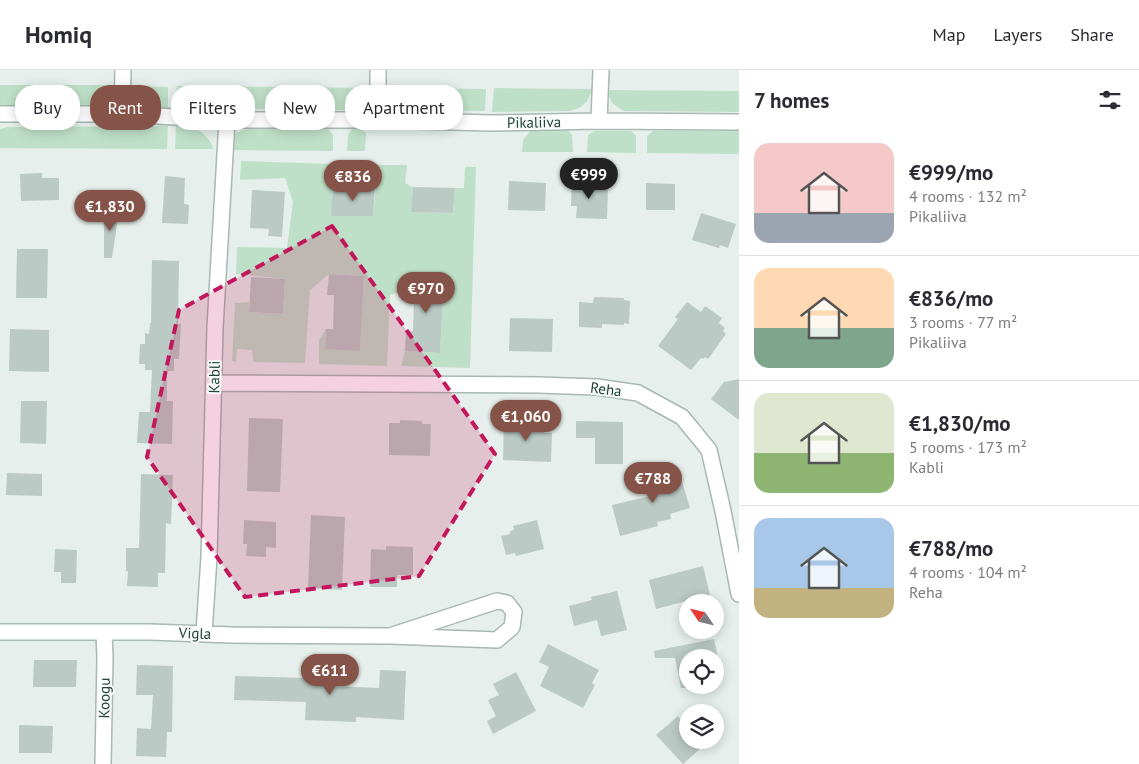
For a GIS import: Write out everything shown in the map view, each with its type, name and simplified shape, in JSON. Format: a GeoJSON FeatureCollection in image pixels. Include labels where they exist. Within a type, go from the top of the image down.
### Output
{"type":"FeatureCollection","features":[{"type":"Feature","properties":{"kind":"street"},"geometry":{"type":"LineString","coordinates":[[123,70],[123,85]]}},
{"type":"Feature","properties":{"kind":"street"},"geometry":{"type":"LineString","coordinates":[[378,70],[378,85]]}},
{"type":"Feature","properties":{"kind":"street"},"geometry":{"type":"LineString","coordinates":[[599,121],[601,70]]}},
{"type":"Feature","properties":{"kind":"street","name":"Pikaliiva"},"geometry":{"type":"LineString","coordinates":[[0,114],[90,114]]}},
{"type":"Feature","properties":{"kind":"street","name":"Pikaliiva"},"geometry":{"type":"LineString","coordinates":[[255,120],[345,120]]}},
{"type":"Feature","properties":{"kind":"street","name":"Pikaliiva"},"geometry":{"type":"LineString","coordinates":[[463,122],[739,122]]}},
{"type":"Feature","properties":{"kind":"street","name":"Kabli"},"geometry":{"type":"LineString","coordinates":[[204,633],[210,557],[215,328],[226,130]]}},
{"type":"Feature","properties":{"kind":"street","name":"Reha"},"geometry":{"type":"LineString","coordinates":[[214,383],[538,385],[597,387],[638,393],[682,417],[709,450],[739,594]]}},
{"type":"Feature","properties":{"kind":"street","name":"Vigla"},"geometry":{"type":"LineString","coordinates":[[0,632],[204,633],[497,640],[512,627],[514,612],[507,603],[497,601],[390,636]]}},
{"type":"Feature","properties":{"kind":"street","name":"Koogu"},"geometry":{"type":"LineString","coordinates":[[103,764],[104,633]]}},
{"type":"Feature","properties":{"kind":"highlighted area"},"geometry":{"type":"Polygon","coordinates":[[[332,226],[495,454],[419,576],[245,597],[147,457],[179,310],[332,226]]]}},
{"type":"Feature","properties":{"kind":"green space"},"geometry":{"type":"Polygon","coordinates":[[[0,85],[15,85],[15,106],[0,106],[0,85]]]}},
{"type":"Feature","properties":{"kind":"green space"},"geometry":{"type":"Polygon","coordinates":[[[80,85],[90,85],[90,106],[80,106],[80,85]]]}},
{"type":"Feature","properties":{"kind":"green space"},"geometry":{"type":"Polygon","coordinates":[[[161,87],[168,87],[168,109],[161,108],[161,87]]]}},
{"type":"Feature","properties":{"kind":"green space"},"geometry":{"type":"Polygon","coordinates":[[[255,87],[265,87],[265,109],[255,109],[255,87]]]}},
{"type":"Feature","properties":{"kind":"green space"},"geometry":{"type":"Polygon","coordinates":[[[335,88],[345,88],[345,110],[335,110],[335,88]]]}},
{"type":"Feature","properties":{"kind":"green space"},"geometry":{"type":"Polygon","coordinates":[[[494,88],[592,89],[585,104],[569,111],[492,112],[494,88]]]}},
{"type":"Feature","properties":{"kind":"green space"},"geometry":{"type":"Polygon","coordinates":[[[463,89],[486,89],[485,111],[463,111],[463,89]]]}},
{"type":"Feature","properties":{"kind":"green space"},"geometry":{"type":"Polygon","coordinates":[[[606,90],[739,91],[739,112],[624,111],[612,103],[606,90]]]}},
{"type":"Feature","properties":{"kind":"green space"},"geometry":{"type":"Polygon","coordinates":[[[90,126],[90,130],[161,130],[161,126],[168,126],[167,149],[0,148],[0,129],[8,127],[15,127],[15,130],[80,130],[80,127],[90,126]]]}},
{"type":"Feature","properties":{"kind":"green space"},"geometry":{"type":"Polygon","coordinates":[[[255,128],[265,128],[265,130],[329,130],[333,135],[333,151],[228,150],[236,134],[242,131],[255,130],[255,128]]]}},
{"type":"Feature","properties":{"kind":"green space"},"geometry":{"type":"Polygon","coordinates":[[[532,129],[568,130],[572,135],[573,152],[522,152],[523,140],[532,129]]]}},
{"type":"Feature","properties":{"kind":"green space"},"geometry":{"type":"Polygon","coordinates":[[[176,130],[197,130],[207,137],[214,149],[175,149],[176,130]]]}},
{"type":"Feature","properties":{"kind":"green space"},"geometry":{"type":"Polygon","coordinates":[[[351,130],[362,130],[366,133],[365,151],[347,151],[348,135],[351,130]]]}},
{"type":"Feature","properties":{"kind":"green space"},"geometry":{"type":"Polygon","coordinates":[[[595,131],[631,131],[636,136],[636,153],[587,152],[588,135],[595,131]]]}},
{"type":"Feature","properties":{"kind":"green space"},"geometry":{"type":"Polygon","coordinates":[[[653,131],[739,131],[739,154],[647,153],[647,136],[653,131]]]}},
{"type":"Feature","properties":{"kind":"green space"},"geometry":{"type":"Polygon","coordinates":[[[241,161],[333,164],[332,216],[373,216],[378,165],[407,165],[405,183],[413,187],[411,212],[453,213],[455,188],[464,188],[465,167],[476,167],[470,368],[401,366],[405,351],[440,353],[444,278],[390,295],[387,366],[319,364],[319,340],[326,329],[325,349],[360,350],[364,276],[329,274],[310,290],[305,363],[253,362],[252,350],[237,349],[236,362],[232,361],[235,303],[249,302],[249,312],[283,314],[285,279],[236,274],[237,247],[287,248],[293,202],[285,178],[240,180],[241,161]]]}},
{"type":"Feature","properties":{"kind":"building"},"geometry":{"type":"Polygon","coordinates":[[[42,173],[42,178],[59,178],[59,200],[21,201],[20,174],[42,173]]]}},
{"type":"Feature","properties":{"kind":"building"},"geometry":{"type":"Polygon","coordinates":[[[165,176],[185,178],[184,204],[189,205],[188,224],[162,223],[165,176]]]}},
{"type":"Feature","properties":{"kind":"building"},"geometry":{"type":"Polygon","coordinates":[[[572,178],[586,178],[586,187],[608,188],[607,219],[576,218],[577,206],[571,206],[572,178]]]}},
{"type":"Feature","properties":{"kind":"building"},"geometry":{"type":"Polygon","coordinates":[[[509,181],[546,183],[545,211],[508,210],[509,181]]]}},
{"type":"Feature","properties":{"kind":"building"},"geometry":{"type":"Polygon","coordinates":[[[646,183],[675,184],[675,210],[646,210],[646,183]]]}},
{"type":"Feature","properties":{"kind":"building"},"geometry":{"type":"Polygon","coordinates":[[[333,187],[375,189],[373,216],[331,216],[333,187]]]}},
{"type":"Feature","properties":{"kind":"building"},"geometry":{"type":"Polygon","coordinates":[[[413,187],[455,188],[453,213],[411,212],[413,187]]]}},
{"type":"Feature","properties":{"kind":"building"},"geometry":{"type":"Polygon","coordinates":[[[252,190],[285,192],[282,237],[268,236],[269,229],[250,228],[252,190]]]}},
{"type":"Feature","properties":{"kind":"building"},"geometry":{"type":"Polygon","coordinates":[[[104,210],[119,212],[112,258],[104,258],[104,210]]]}},
{"type":"Feature","properties":{"kind":"building"},"geometry":{"type":"Polygon","coordinates":[[[701,213],[736,224],[728,248],[720,245],[719,248],[692,240],[701,213]]]}},
{"type":"Feature","properties":{"kind":"building"},"geometry":{"type":"Polygon","coordinates":[[[17,249],[48,249],[47,298],[16,298],[17,249]]]}},
{"type":"Feature","properties":{"kind":"building"},"geometry":{"type":"Polygon","coordinates":[[[152,260],[179,261],[178,324],[181,324],[179,359],[174,359],[174,371],[167,371],[167,401],[173,401],[172,444],[137,443],[139,412],[150,412],[152,370],[145,370],[145,364],[139,364],[140,344],[145,344],[145,333],[149,334],[151,323],[152,260]]]}},
{"type":"Feature","properties":{"kind":"building"},"geometry":{"type":"Polygon","coordinates":[[[329,274],[364,276],[360,351],[325,349],[326,329],[333,329],[334,295],[327,295],[329,274]]]}},
{"type":"Feature","properties":{"kind":"building"},"geometry":{"type":"Polygon","coordinates":[[[408,276],[444,278],[440,353],[405,351],[406,331],[413,331],[414,298],[407,297],[408,276]]]}},
{"type":"Feature","properties":{"kind":"building"},"geometry":{"type":"Polygon","coordinates":[[[251,277],[285,279],[283,314],[249,312],[251,277]]]}},
{"type":"Feature","properties":{"kind":"building"},"geometry":{"type":"Polygon","coordinates":[[[594,297],[624,298],[624,300],[630,301],[629,324],[602,324],[602,328],[579,327],[579,302],[593,303],[594,297]]]}},
{"type":"Feature","properties":{"kind":"building"},"geometry":{"type":"Polygon","coordinates":[[[687,302],[701,312],[705,306],[722,318],[719,323],[725,328],[723,331],[726,334],[708,359],[705,357],[701,358],[691,370],[658,346],[678,319],[675,317],[687,302]]]}},
{"type":"Feature","properties":{"kind":"building"},"geometry":{"type":"Polygon","coordinates":[[[510,318],[553,319],[552,352],[509,351],[510,318]]]}},
{"type":"Feature","properties":{"kind":"building"},"geometry":{"type":"Polygon","coordinates":[[[10,329],[49,330],[49,372],[9,371],[10,329]]]}},
{"type":"Feature","properties":{"kind":"building"},"geometry":{"type":"Polygon","coordinates":[[[739,379],[739,420],[711,399],[724,382],[739,379]]]}},
{"type":"Feature","properties":{"kind":"building"},"geometry":{"type":"Polygon","coordinates":[[[21,401],[47,401],[46,444],[20,443],[21,401]]]}},
{"type":"Feature","properties":{"kind":"building"},"geometry":{"type":"Polygon","coordinates":[[[249,418],[283,419],[280,492],[247,491],[249,418]]]}},
{"type":"Feature","properties":{"kind":"building"},"geometry":{"type":"Polygon","coordinates":[[[400,420],[422,421],[422,424],[431,424],[430,456],[389,455],[389,423],[400,423],[400,420]]]}},
{"type":"Feature","properties":{"kind":"building"},"geometry":{"type":"Polygon","coordinates":[[[504,420],[529,421],[529,425],[544,425],[544,433],[552,433],[551,462],[503,460],[504,420]]]}},
{"type":"Feature","properties":{"kind":"building"},"geometry":{"type":"Polygon","coordinates":[[[576,421],[623,422],[623,464],[595,464],[595,438],[576,438],[576,421]]]}},
{"type":"Feature","properties":{"kind":"building"},"geometry":{"type":"Polygon","coordinates":[[[678,468],[690,508],[670,514],[671,519],[657,522],[658,526],[620,536],[612,505],[654,495],[649,475],[678,468]]]}},
{"type":"Feature","properties":{"kind":"building"},"geometry":{"type":"Polygon","coordinates":[[[7,473],[42,474],[42,496],[6,495],[7,473]]]}},
{"type":"Feature","properties":{"kind":"building"},"geometry":{"type":"Polygon","coordinates":[[[141,474],[173,475],[171,524],[166,523],[165,573],[158,573],[158,587],[127,586],[126,548],[139,548],[141,474]]]}},
{"type":"Feature","properties":{"kind":"building"},"geometry":{"type":"Polygon","coordinates":[[[311,515],[345,517],[342,590],[308,588],[311,515]]]}},
{"type":"Feature","properties":{"kind":"building"},"geometry":{"type":"Polygon","coordinates":[[[244,520],[276,522],[276,548],[266,547],[266,557],[246,556],[247,544],[243,544],[244,520]]]}},
{"type":"Feature","properties":{"kind":"building"},"geometry":{"type":"Polygon","coordinates":[[[537,520],[544,549],[516,556],[515,553],[506,555],[501,536],[510,534],[510,531],[514,530],[513,526],[537,520]]]}},
{"type":"Feature","properties":{"kind":"building"},"geometry":{"type":"Polygon","coordinates":[[[386,546],[413,547],[413,575],[397,575],[397,587],[370,587],[371,549],[386,550],[386,546]]]}},
{"type":"Feature","properties":{"kind":"building"},"geometry":{"type":"Polygon","coordinates":[[[55,549],[77,550],[76,583],[61,583],[61,572],[54,572],[55,549]]]}},
{"type":"Feature","properties":{"kind":"building"},"geometry":{"type":"Polygon","coordinates":[[[703,566],[710,594],[679,594],[679,603],[656,609],[649,580],[703,566]]]}},
{"type":"Feature","properties":{"kind":"building"},"geometry":{"type":"Polygon","coordinates":[[[617,591],[627,630],[601,636],[597,620],[574,626],[569,606],[592,600],[591,597],[617,591]]]}},
{"type":"Feature","properties":{"kind":"building"},"geometry":{"type":"Polygon","coordinates":[[[714,639],[716,649],[679,649],[679,678],[675,658],[655,658],[654,651],[714,639]]]}},
{"type":"Feature","properties":{"kind":"building"},"geometry":{"type":"Polygon","coordinates":[[[548,644],[599,670],[592,683],[595,685],[583,708],[540,686],[549,667],[539,662],[548,644]]]}},
{"type":"Feature","properties":{"kind":"building"},"geometry":{"type":"Polygon","coordinates":[[[34,660],[77,660],[76,687],[33,687],[34,660]]]}},
{"type":"Feature","properties":{"kind":"building"},"geometry":{"type":"Polygon","coordinates":[[[137,665],[173,666],[172,732],[167,732],[166,757],[136,756],[137,728],[151,729],[153,695],[136,695],[137,665]]]}},
{"type":"Feature","properties":{"kind":"building"},"geometry":{"type":"Polygon","coordinates":[[[307,669],[329,670],[329,686],[379,688],[380,670],[406,671],[404,720],[356,717],[356,722],[305,720],[306,702],[234,700],[235,676],[307,678],[307,669]]]}},
{"type":"Feature","properties":{"kind":"building"},"geometry":{"type":"Polygon","coordinates":[[[516,672],[536,711],[493,734],[487,721],[496,716],[488,700],[499,695],[493,684],[516,672]]]}},
{"type":"Feature","properties":{"kind":"building"},"geometry":{"type":"Polygon","coordinates":[[[678,716],[679,749],[700,749],[683,764],[656,735],[678,716]]]}},
{"type":"Feature","properties":{"kind":"building"},"geometry":{"type":"Polygon","coordinates":[[[19,725],[53,726],[52,753],[19,753],[19,725]]]}}]}
